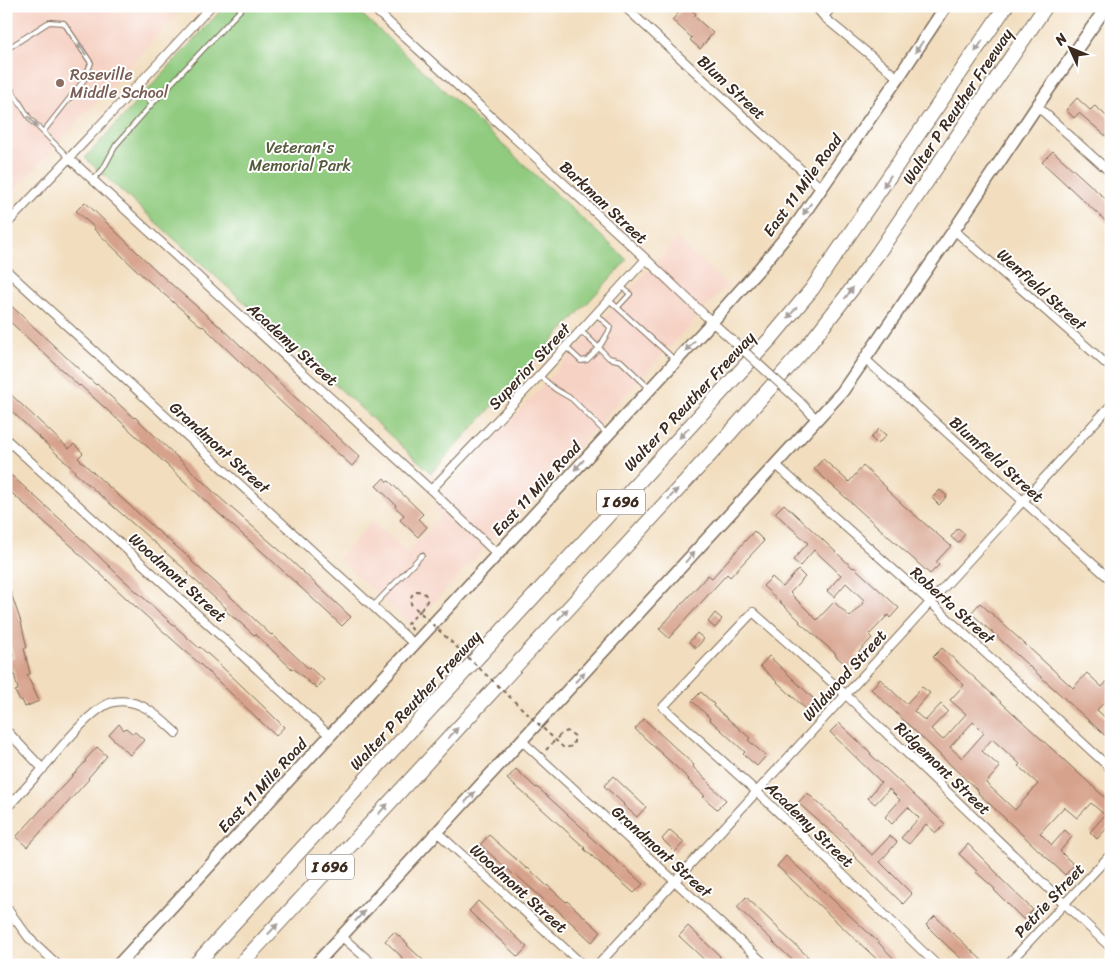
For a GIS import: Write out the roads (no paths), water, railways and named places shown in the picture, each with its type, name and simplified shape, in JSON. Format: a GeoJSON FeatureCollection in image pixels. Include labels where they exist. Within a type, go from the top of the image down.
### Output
{"type":"FeatureCollection","features":[{"type":"Feature","properties":{"kind":"highway","name":"Walter P Reuther Freeway"},"geometry":{"type":"LineString","coordinates":[[195,965],[771,338],[812,289],[1006,6]]}},
{"type":"Feature","properties":{"kind":"highway","name":"Walter P Reuther Freeway"},"geometry":{"type":"LineString","coordinates":[[240,965],[730,433],[810,343],[878,253],[1046,6]]}},
{"type":"Feature","properties":{"kind":"main road","name":"East 11 Mile Road"},"geometry":{"type":"LineString","coordinates":[[118,965],[712,322],[776,248],[798,222],[946,6]]}},
{"type":"Feature","properties":{"kind":"main road"},"geometry":{"type":"LineString","coordinates":[[315,965],[842,392],[1107,6]]}},
{"type":"Feature","properties":{"kind":"street"},"geometry":{"type":"LineString","coordinates":[[6,225],[211,6]]}},
{"type":"Feature","properties":{"kind":"street","name":"Barkman Street"},"geometry":{"type":"LineString","coordinates":[[371,6],[799,401],[817,420]]}},
{"type":"Feature","properties":{"kind":"street","name":"Blum Street"},"geometry":{"type":"LineString","coordinates":[[624,6],[821,188]]}},
{"type":"Feature","properties":{"kind":"street"},"geometry":{"type":"LineString","coordinates":[[815,6],[825,18],[898,78]]}},
{"type":"Feature","properties":{"kind":"street"},"geometry":{"type":"LineString","coordinates":[[1037,106],[1111,173]]}},
{"type":"Feature","properties":{"kind":"street","name":"Academy Street"},"geometry":{"type":"LineString","coordinates":[[68,158],[431,490],[497,554]]}},
{"type":"Feature","properties":{"kind":"street","name":"Wenfield Street"},"geometry":{"type":"LineString","coordinates":[[954,230],[1111,368]]}},
{"type":"Feature","properties":{"kind":"street","name":"Superior Street"},"geometry":{"type":"LineString","coordinates":[[431,490],[646,259]]}},
{"type":"Feature","properties":{"kind":"street","name":"Grandmont Street"},"geometry":{"type":"LineString","coordinates":[[6,270],[414,644]]}},
{"type":"Feature","properties":{"kind":"street","name":"Blumfield Street"},"geometry":{"type":"LineString","coordinates":[[865,359],[1111,580]]}},
{"type":"Feature","properties":{"kind":"street","name":"Wildwood Street"},"geometry":{"type":"LineString","coordinates":[[598,965],[1111,405]]}},
{"type":"Feature","properties":{"kind":"street","name":"Woodmont Street"},"geometry":{"type":"LineString","coordinates":[[6,439],[330,736]]}},
{"type":"Feature","properties":{"kind":"street","name":"Roberta Street"},"geometry":{"type":"LineString","coordinates":[[775,464],[930,602],[1111,769]]}},
{"type":"Feature","properties":{"kind":"street","name":"Ridgemont Street"},"geometry":{"type":"LineString","coordinates":[[663,707],[752,612],[846,694],[1111,948]]}},
{"type":"Feature","properties":{"kind":"street"},"geometry":{"type":"LineString","coordinates":[[6,809],[81,726],[106,705],[124,701],[150,709],[176,733]]}},
{"type":"Feature","properties":{"kind":"street","name":"Academy Street"},"geometry":{"type":"LineString","coordinates":[[663,707],[756,792],[937,965]]}},
{"type":"Feature","properties":{"kind":"street"},"geometry":{"type":"LineString","coordinates":[[6,730],[43,769]]}},
{"type":"Feature","properties":{"kind":"street","name":"Grandmont Street"},"geometry":{"type":"LineString","coordinates":[[522,741],[766,965]]}},
{"type":"Feature","properties":{"kind":"street","name":"Woodmont Street"},"geometry":{"type":"LineString","coordinates":[[437,832],[584,965]]}},
{"type":"Feature","properties":{"kind":"street","name":"Petrie Street"},"geometry":{"type":"LineString","coordinates":[[1007,965],[1111,854]]}},
{"type":"Feature","properties":{"kind":"street"},"geometry":{"type":"LineString","coordinates":[[6,907],[29,938],[58,965]]}},
{"type":"Feature","properties":{"kind":"street"},"geometry":{"type":"LineString","coordinates":[[342,936],[374,965]]}},
{"type":"Feature","properties":{"kind":"lane"},"geometry":{"type":"LineString","coordinates":[[93,180],[103,169],[116,145],[244,6]]}},
{"type":"Feature","properties":{"kind":"lane"},"geometry":{"type":"LineString","coordinates":[[825,18],[836,6]]}},
{"type":"Feature","properties":{"kind":"lane"},"geometry":{"type":"LineString","coordinates":[[6,51],[49,22],[64,23],[90,63],[84,80],[43,132]]}},
{"type":"Feature","properties":{"kind":"lane"},"geometry":{"type":"LineString","coordinates":[[6,80],[30,119],[68,158]]}},
{"type":"Feature","properties":{"kind":"lane"},"geometry":{"type":"LineString","coordinates":[[136,88],[152,104]]}},
{"type":"Feature","properties":{"kind":"lane"},"geometry":{"type":"LineString","coordinates":[[618,307],[630,294],[621,286]]}},
{"type":"Feature","properties":{"kind":"lane"},"geometry":{"type":"LineString","coordinates":[[609,300],[676,361]]}},
{"type":"Feature","properties":{"kind":"lane"},"geometry":{"type":"LineString","coordinates":[[566,347],[581,360],[586,360],[599,348],[610,327],[596,314]]}},
{"type":"Feature","properties":{"kind":"lane"},"geometry":{"type":"LineString","coordinates":[[581,330],[610,358],[621,361],[650,389]]}},
{"type":"Feature","properties":{"kind":"lane"},"geometry":{"type":"LineString","coordinates":[[540,375],[555,390],[572,399],[608,434]]}},
{"type":"Feature","properties":{"kind":"lane"},"geometry":{"type":"LineString","coordinates":[[373,606],[422,555]]}},
{"type":"Feature","properties":{"kind":"place","name":"Roseville Middle School"},"geometry":{"type":"Point","coordinates":[60,83]}},
{"type":"Feature","properties":{"kind":"park label","name":"Veteran's Memorial Park"},"geometry":{"type":"Point","coordinates":[300,156]}}]}
